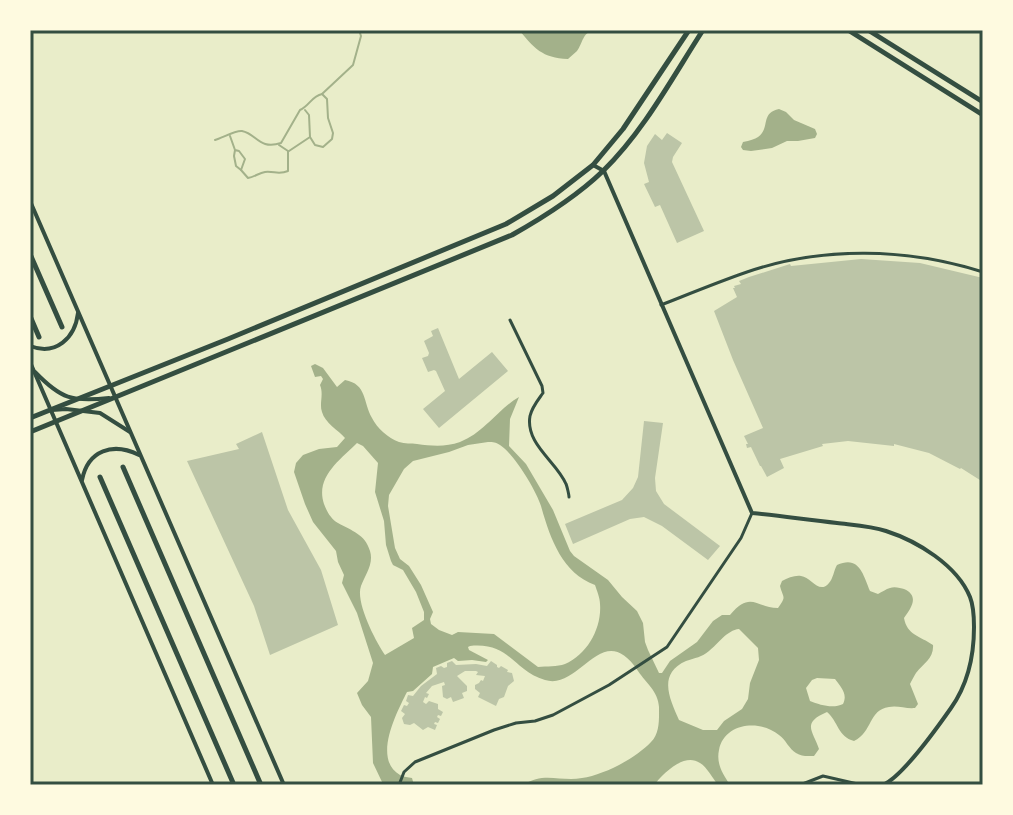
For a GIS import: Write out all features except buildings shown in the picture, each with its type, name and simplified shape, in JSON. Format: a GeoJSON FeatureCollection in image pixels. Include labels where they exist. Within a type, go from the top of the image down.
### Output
{"type":"FeatureCollection","features":[{"type":"Feature","properties":{"kind":"main road"},"geometry":{"type":"LineString","coordinates":[[30,418],[506,224],[553,196],[593,165],[623,129],[689,30]]}},
{"type":"Feature","properties":{"kind":"main road"},"geometry":{"type":"LineString","coordinates":[[30,432],[512,235],[551,212],[604,171],[633,136],[703,30]]}},
{"type":"Feature","properties":{"kind":"main road"},"geometry":{"type":"LineString","coordinates":[[848,30],[983,115]]}},
{"type":"Feature","properties":{"kind":"main road"},"geometry":{"type":"LineString","coordinates":[[868,30],[983,102]]}},
{"type":"Feature","properties":{"kind":"main road"},"geometry":{"type":"LineString","coordinates":[[30,254],[62,327]]}},
{"type":"Feature","properties":{"kind":"main road"},"geometry":{"type":"LineString","coordinates":[[30,316],[39,337]]}},
{"type":"Feature","properties":{"kind":"main road"},"geometry":{"type":"LineString","coordinates":[[123,467],[261,785]]}},
{"type":"Feature","properties":{"kind":"main road"},"geometry":{"type":"LineString","coordinates":[[100,477],[234,785]]}},
{"type":"Feature","properties":{"kind":"street"},"geometry":{"type":"LineString","coordinates":[[399,785],[407,767],[415,762],[494,730],[553,715],[632,671],[667,647],[741,538],[752,513],[604,171],[593,165]]}},
{"type":"Feature","properties":{"kind":"street"},"geometry":{"type":"LineString","coordinates":[[30,201],[284,785]]}},
{"type":"Feature","properties":{"kind":"street"},"geometry":{"type":"LineString","coordinates":[[661,305],[749,271],[791,261],[838,255],[919,257],[983,272]]}},
{"type":"Feature","properties":{"kind":"street"},"geometry":{"type":"LineString","coordinates":[[30,346],[39,350],[49,349],[70,337],[77,324],[78,312]]}},
{"type":"Feature","properties":{"kind":"street"},"geometry":{"type":"LineString","coordinates":[[510,320],[542,386],[543,393],[533,408],[530,427],[541,450],[567,485],[569,497]]}},
{"type":"Feature","properties":{"kind":"street"},"geometry":{"type":"LineString","coordinates":[[30,362],[213,785]]}},
{"type":"Feature","properties":{"kind":"street"},"geometry":{"type":"LineString","coordinates":[[34,370],[62,395],[77,399],[115,397]]}},
{"type":"Feature","properties":{"kind":"street"},"geometry":{"type":"LineString","coordinates":[[50,410],[100,413],[131,432]]}},
{"type":"Feature","properties":{"kind":"street"},"geometry":{"type":"LineString","coordinates":[[81,482],[88,463],[102,452],[121,448],[141,456]]}},
{"type":"Feature","properties":{"kind":"street"},"geometry":{"type":"LineString","coordinates":[[752,513],[882,530],[905,538],[943,563],[957,576],[969,595],[973,608],[974,641],[965,684],[920,749],[891,782],[883,785]]}},
{"type":"Feature","properties":{"kind":"street"},"geometry":{"type":"LineString","coordinates":[[800,785],[823,776],[862,785]]}},
{"type":"Feature","properties":{"kind":"shaded area"},"geometry":{"type":"Polygon","coordinates":[[[519,30],[594,30],[585,36],[577,51],[568,59],[551,57],[539,51],[519,30]]]}},
{"type":"Feature","properties":{"kind":"shaded area"},"geometry":{"type":"Polygon","coordinates":[[[779,109],[815,129],[815,138],[787,141],[772,148],[743,150],[743,142],[760,135],[768,116],[779,109]]]}},
{"type":"Feature","properties":{"kind":"shaded area"},"geometry":{"type":"Polygon","coordinates":[[[315,364],[323,368],[337,387],[345,380],[357,385],[377,425],[391,438],[404,443],[439,446],[460,442],[476,433],[519,397],[510,419],[509,446],[526,464],[553,510],[570,551],[608,580],[637,611],[643,623],[645,642],[659,673],[697,642],[713,621],[722,615],[730,615],[743,603],[749,602],[778,608],[783,599],[782,581],[801,576],[822,587],[832,579],[837,565],[850,562],[859,568],[870,591],[878,594],[895,587],[912,595],[913,602],[904,618],[906,624],[911,632],[933,645],[930,657],[910,684],[918,704],[915,708],[882,709],[854,741],[841,732],[827,712],[819,716],[811,724],[819,749],[814,756],[798,754],[771,730],[753,726],[735,729],[722,741],[718,755],[721,769],[730,785],[718,785],[703,765],[687,760],[674,766],[654,785],[523,785],[545,778],[591,776],[610,770],[637,754],[656,734],[659,707],[656,696],[625,656],[613,651],[602,653],[558,681],[534,676],[495,648],[470,646],[469,650],[488,660],[458,661],[454,658],[433,667],[432,674],[413,691],[407,692],[387,747],[392,768],[400,775],[412,778],[414,785],[383,784],[373,763],[371,717],[357,693],[368,681],[373,663],[357,613],[342,583],[344,575],[336,551],[313,522],[294,472],[296,463],[303,455],[337,447],[345,438],[324,416],[320,385],[323,379],[321,376],[315,377],[311,366],[315,364]],[[494,442],[468,445],[413,461],[404,469],[389,495],[395,548],[421,585],[433,612],[431,624],[439,630],[452,635],[458,632],[494,634],[538,667],[565,664],[580,654],[596,631],[600,604],[595,585],[574,572],[559,553],[534,491],[512,456],[494,442]],[[357,443],[337,463],[323,485],[324,504],[331,517],[368,545],[371,560],[361,586],[361,602],[385,655],[414,638],[412,628],[424,620],[424,612],[403,570],[393,565],[386,545],[384,521],[375,492],[378,463],[357,443]],[[739,629],[706,653],[677,666],[671,673],[668,688],[679,720],[703,730],[717,730],[742,709],[759,660],[758,648],[739,629]],[[835,679],[812,680],[806,688],[810,701],[831,706],[843,704],[844,694],[835,679]]]}},
{"type":"Feature","properties":{"kind":"waterway"},"geometry":{"type":"LineString","coordinates":[[215,140],[242,131],[263,143],[281,143],[300,110],[353,65],[361,36],[359,30]]}},
{"type":"Feature","properties":{"kind":"waterway"},"geometry":{"type":"LineString","coordinates":[[310,137],[315,145],[323,147],[332,139],[327,99],[322,94]]}},
{"type":"Feature","properties":{"kind":"waterway"},"geometry":{"type":"LineString","coordinates":[[289,151],[310,137],[309,115],[305,110]]}},
{"type":"Feature","properties":{"kind":"waterway"},"geometry":{"type":"LineString","coordinates":[[230,136],[236,166],[241,170],[245,159],[235,150]]}},
{"type":"Feature","properties":{"kind":"waterway"},"geometry":{"type":"LineString","coordinates":[[241,170],[248,178],[265,172],[288,171],[288,151],[279,145]]}}]}
